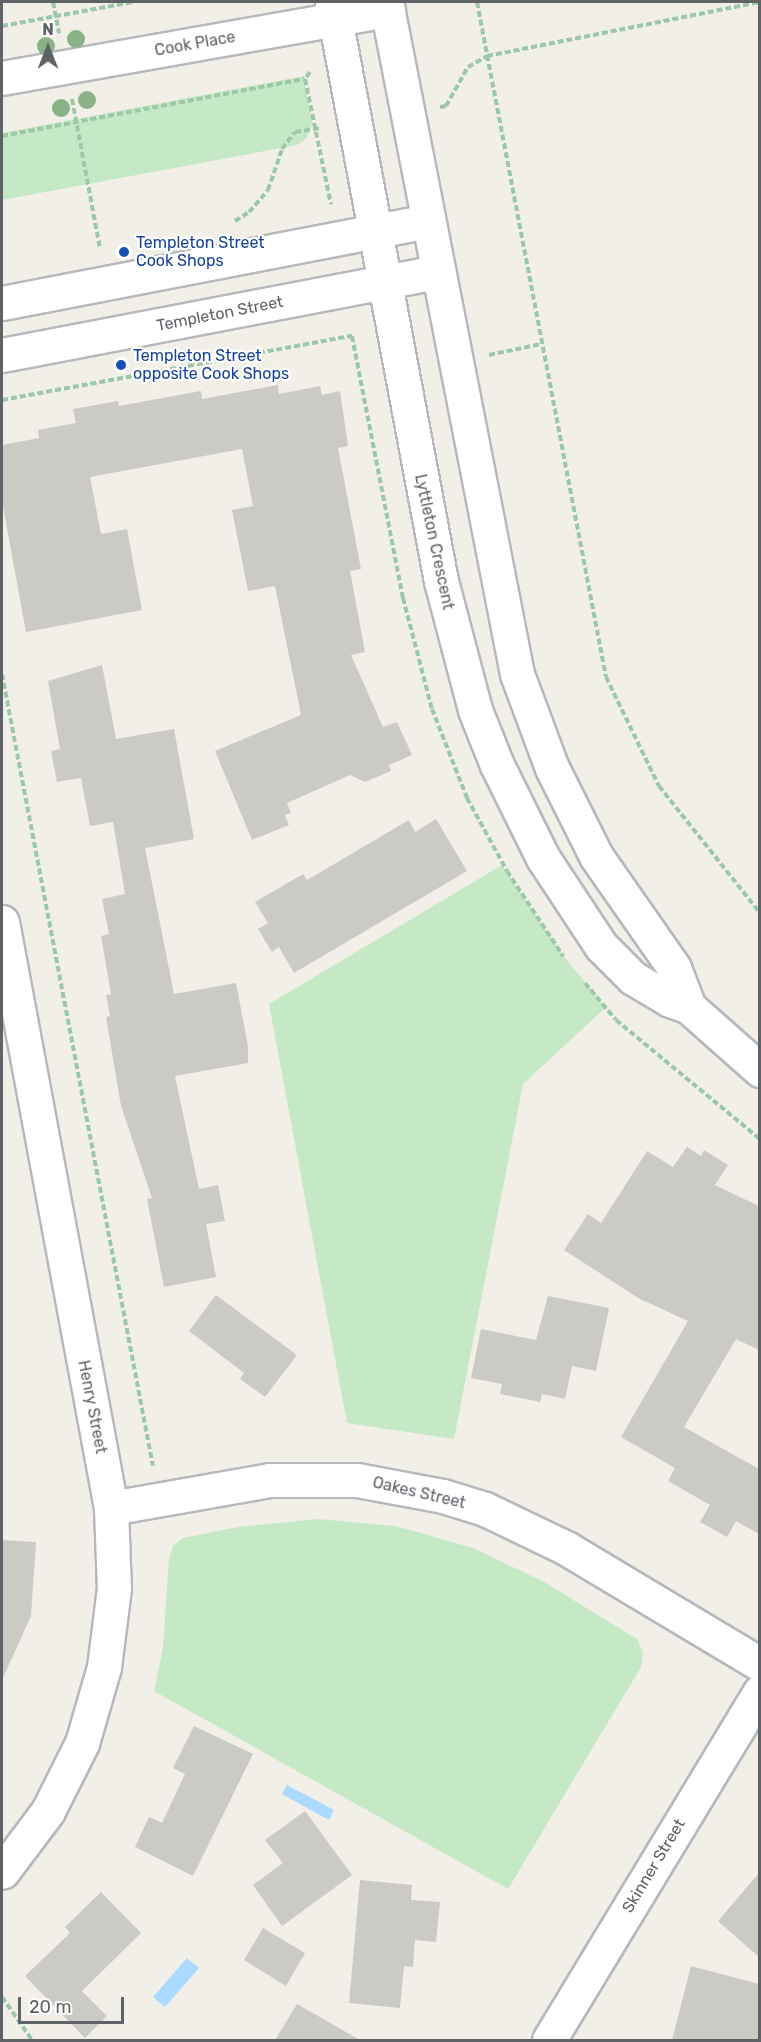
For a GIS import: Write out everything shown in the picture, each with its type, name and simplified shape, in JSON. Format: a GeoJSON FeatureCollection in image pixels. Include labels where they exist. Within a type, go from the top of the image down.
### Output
{"type":"FeatureCollection","features":[{"type":"Feature","properties":{"kind":"street","name":"Cook Place"},"geometry":{"type":"LineString","coordinates":[[2,78],[66,67],[333,11],[387,6]]}},
{"type":"Feature","properties":{"kind":"street","name":"Lyttleton Crescent"},"geometry":{"type":"LineString","coordinates":[[387,6],[517,674],[552,768],[596,856],[674,968],[689,1006]]}},
{"type":"Feature","properties":{"kind":"street","name":"Lyttleton Crescent"},"geometry":{"type":"LineString","coordinates":[[333,11],[441,581],[475,710],[497,765],[543,858],[601,946],[633,978],[669,1000],[689,1006],[759,1070]]}},
{"type":"Feature","properties":{"kind":"street"},"geometry":{"type":"LineString","coordinates":[[2,303],[428,221]]}},
{"type":"Feature","properties":{"kind":"street","name":"Templeton Street"},"geometry":{"type":"LineString","coordinates":[[2,356],[438,272]]}},
{"type":"Feature","properties":{"kind":"street","name":"Henry Street"},"geometry":{"type":"LineString","coordinates":[[2,922],[111,1508],[114,1588],[104,1667],[85,1732],[48,1811],[2,1872]]}},
{"type":"Feature","properties":{"kind":"street","name":"Oakes Street"},"geometry":{"type":"LineString","coordinates":[[111,1508],[269,1480],[357,1480],[443,1496],[485,1509],[566,1548],[759,1664]]}},
{"type":"Feature","properties":{"kind":"street","name":"Skinner Street"},"geometry":{"type":"LineString","coordinates":[[549,2040],[759,1692]]}},
{"type":"Feature","properties":{"kind":"path"},"geometry":{"type":"LineString","coordinates":[[2,26],[133,2]]}},
{"type":"Feature","properties":{"kind":"path"},"geometry":{"type":"LineString","coordinates":[[477,2],[606,677],[659,786],[759,913]]}},
{"type":"Feature","properties":{"kind":"path"},"geometry":{"type":"LineString","coordinates":[[446,106],[468,68],[487,56],[759,2]]}},
{"type":"Feature","properties":{"kind":"path"},"geometry":{"type":"LineString","coordinates":[[66,67],[100,248]]}},
{"type":"Feature","properties":{"kind":"path"},"geometry":{"type":"LineString","coordinates":[[2,136],[305,79]]}},
{"type":"Feature","properties":{"kind":"path"},"geometry":{"type":"LineString","coordinates":[[229,225],[249,212],[268,190],[282,149],[295,132]]}},
{"type":"Feature","properties":{"kind":"path"},"geometry":{"type":"LineString","coordinates":[[89,250],[112,246]]}},
{"type":"Feature","properties":{"kind":"path"},"geometry":{"type":"LineString","coordinates":[[2,400],[352,336]]}},
{"type":"Feature","properties":{"kind":"path"},"geometry":{"type":"LineString","coordinates":[[2,674],[159,1499]]}},
{"type":"Feature","properties":{"kind":"path"},"geometry":{"type":"LineString","coordinates":[[2,1997],[32,2040]]}},
{"type":"Feature","properties":{"kind":"green space"},"geometry":{"type":"Polygon","coordinates":[[[304,76],[312,124],[307,138],[297,145],[2,200],[2,133],[304,76]]]}},
{"type":"Feature","properties":{"kind":"green space"},"geometry":{"type":"Polygon","coordinates":[[[502,865],[568,962],[606,1007],[523,1084],[454,1439],[347,1423],[269,1004],[502,865]]]}},
{"type":"Feature","properties":{"kind":"green space"},"geometry":{"type":"Polygon","coordinates":[[[317,1519],[396,1526],[473,1548],[544,1582],[637,1639],[643,1652],[641,1667],[508,1889],[154,1691],[163,1648],[169,1559],[173,1546],[183,1538],[238,1527],[317,1519]]]}},
{"type":"Feature","properties":{"kind":"water"},"geometry":{"type":"Polygon","coordinates":[[[287,1785],[334,1810],[329,1820],[282,1794],[287,1785]]]}},
{"type":"Feature","properties":{"kind":"water"},"geometry":{"type":"Polygon","coordinates":[[[187,1958],[199,1968],[165,2007],[153,1997],[187,1958]]]}},
{"type":"Feature","properties":{"kind":"building"},"geometry":{"type":"Polygon","coordinates":[[[278,385],[279,394],[320,386],[322,395],[340,391],[348,446],[338,448],[361,569],[350,571],[365,652],[351,655],[383,727],[397,722],[412,755],[389,765],[391,771],[365,782],[350,775],[287,803],[291,813],[285,815],[289,825],[252,840],[215,751],[301,715],[275,586],[248,591],[232,510],[253,506],[242,449],[90,477],[101,534],[127,529],[142,610],[26,632],[2,501],[2,445],[39,438],[38,430],[76,423],[73,409],[118,401],[119,406],[201,391],[202,399],[278,385]]]}},
{"type":"Feature","properties":{"kind":"building"},"geometry":{"type":"Polygon","coordinates":[[[102,665],[116,739],[174,729],[194,839],[145,848],[174,994],[236,983],[248,1046],[248,1063],[175,1076],[199,1189],[218,1185],[225,1221],[206,1224],[216,1277],[164,1287],[147,1199],[152,1198],[121,1106],[106,1017],[110,1016],[106,995],[111,994],[101,936],[109,934],[102,899],[125,894],[113,822],[90,826],[81,778],[57,782],[51,751],[60,749],[48,681],[102,665]]]}},
{"type":"Feature","properties":{"kind":"building"},"geometry":{"type":"Polygon","coordinates":[[[436,819],[467,871],[294,973],[279,947],[272,952],[258,929],[268,923],[255,902],[303,874],[307,880],[409,820],[415,832],[436,819]]]}},
{"type":"Feature","properties":{"kind":"building"},"geometry":{"type":"Polygon","coordinates":[[[687,1147],[701,1156],[704,1150],[728,1165],[715,1185],[759,1206],[759,1350],[736,1339],[684,1427],[759,1469],[759,1534],[736,1521],[727,1537],[700,1522],[710,1505],[668,1481],[675,1468],[621,1437],[688,1321],[640,1299],[564,1250],[588,1214],[601,1223],[647,1151],[673,1167],[687,1147]]]}},
{"type":"Feature","properties":{"kind":"building"},"geometry":{"type":"Polygon","coordinates":[[[216,1295],[297,1355],[265,1397],[240,1379],[244,1373],[189,1331],[216,1295]]]}},
{"type":"Feature","properties":{"kind":"building"},"geometry":{"type":"Polygon","coordinates":[[[548,1296],[609,1308],[596,1371],[572,1366],[565,1399],[542,1394],[540,1402],[500,1394],[502,1384],[471,1378],[481,1329],[536,1340],[548,1296]]]}},
{"type":"Feature","properties":{"kind":"building"},"geometry":{"type":"Polygon","coordinates":[[[2,1540],[36,1542],[31,1616],[2,1680],[2,1540]]]}},
{"type":"Feature","properties":{"kind":"building"},"geometry":{"type":"Polygon","coordinates":[[[194,1726],[253,1754],[193,1876],[135,1847],[149,1817],[162,1823],[185,1774],[173,1768],[194,1726]]]}},
{"type":"Feature","properties":{"kind":"building"},"geometry":{"type":"Polygon","coordinates":[[[305,1811],[352,1875],[282,1926],[253,1885],[283,1863],[265,1840],[305,1811]]]}},
{"type":"Feature","properties":{"kind":"building"},"geometry":{"type":"Polygon","coordinates":[[[759,1873],[759,1957],[718,1921],[759,1873]]]}},
{"type":"Feature","properties":{"kind":"building"},"geometry":{"type":"Polygon","coordinates":[[[360,1880],[412,1885],[411,1900],[440,1902],[436,1942],[415,1940],[413,1967],[404,1966],[400,2008],[349,2003],[360,1880]]]}},
{"type":"Feature","properties":{"kind":"building"},"geometry":{"type":"Polygon","coordinates":[[[101,1892],[141,1933],[82,1991],[107,2016],[85,2038],[25,1976],[70,1933],[65,1927],[101,1892]]]}},
{"type":"Feature","properties":{"kind":"building"},"geometry":{"type":"Polygon","coordinates":[[[263,1928],[305,1953],[286,1986],[244,1960],[263,1928]]]}},
{"type":"Feature","properties":{"kind":"building"},"geometry":{"type":"Polygon","coordinates":[[[691,1966],[759,1984],[759,2040],[672,2040],[691,1966]]]}},
{"type":"Feature","properties":{"kind":"building"},"geometry":{"type":"Polygon","coordinates":[[[297,2004],[360,2040],[275,2040],[297,2004]]]}},
{"type":"Feature","properties":{"kind":"place","name":"Templeton Street Cook Shops"},"geometry":{"type":"Point","coordinates":[124,252]}},
{"type":"Feature","properties":{"kind":"place","name":"Templeton Street opposite Cook Shops"},"geometry":{"type":"Point","coordinates":[121,365]}}]}
